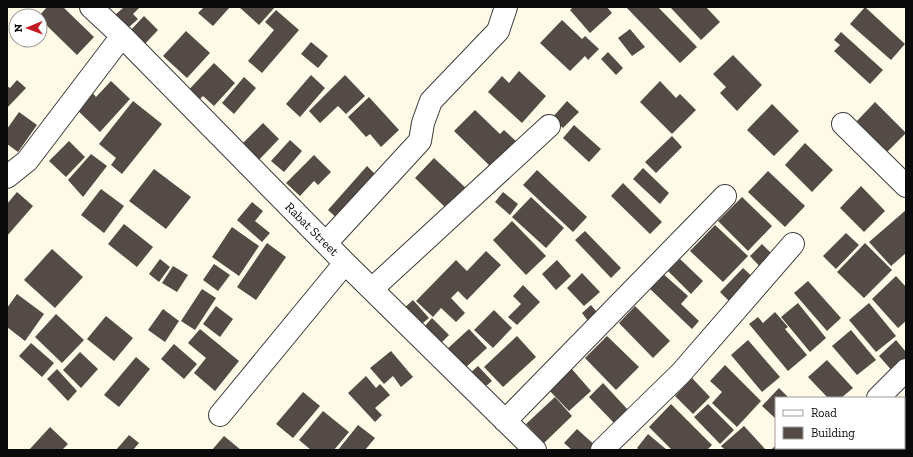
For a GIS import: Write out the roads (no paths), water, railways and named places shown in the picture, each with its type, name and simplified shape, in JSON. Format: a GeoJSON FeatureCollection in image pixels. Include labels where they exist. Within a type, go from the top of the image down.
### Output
{"type":"FeatureCollection","features":[{"type":"Feature","properties":{"kind":"street","name":"Rabat Street"},"geometry":{"type":"LineString","coordinates":[[91,7],[122,36],[345,263],[535,450]]}},
{"type":"Feature","properties":{"kind":"street"},"geometry":{"type":"LineString","coordinates":[[326,243],[420,141],[423,123],[431,101],[498,31],[506,7]]}},
{"type":"Feature","properties":{"kind":"street"},"geometry":{"type":"LineString","coordinates":[[7,177],[27,161],[122,36]]}},
{"type":"Feature","properties":{"kind":"street"},"geometry":{"type":"LineString","coordinates":[[843,124],[906,186]]}},
{"type":"Feature","properties":{"kind":"street"},"geometry":{"type":"LineString","coordinates":[[372,289],[549,126]]}},
{"type":"Feature","properties":{"kind":"street"},"geometry":{"type":"LineString","coordinates":[[505,421],[725,196]]}},
{"type":"Feature","properties":{"kind":"street"},"geometry":{"type":"LineString","coordinates":[[602,450],[681,373],[793,244]]}},
{"type":"Feature","properties":{"kind":"street"},"geometry":{"type":"LineString","coordinates":[[220,415],[345,263]]}},
{"type":"Feature","properties":{"kind":"street"},"geometry":{"type":"LineString","coordinates":[[879,397],[906,370]]}}]}
